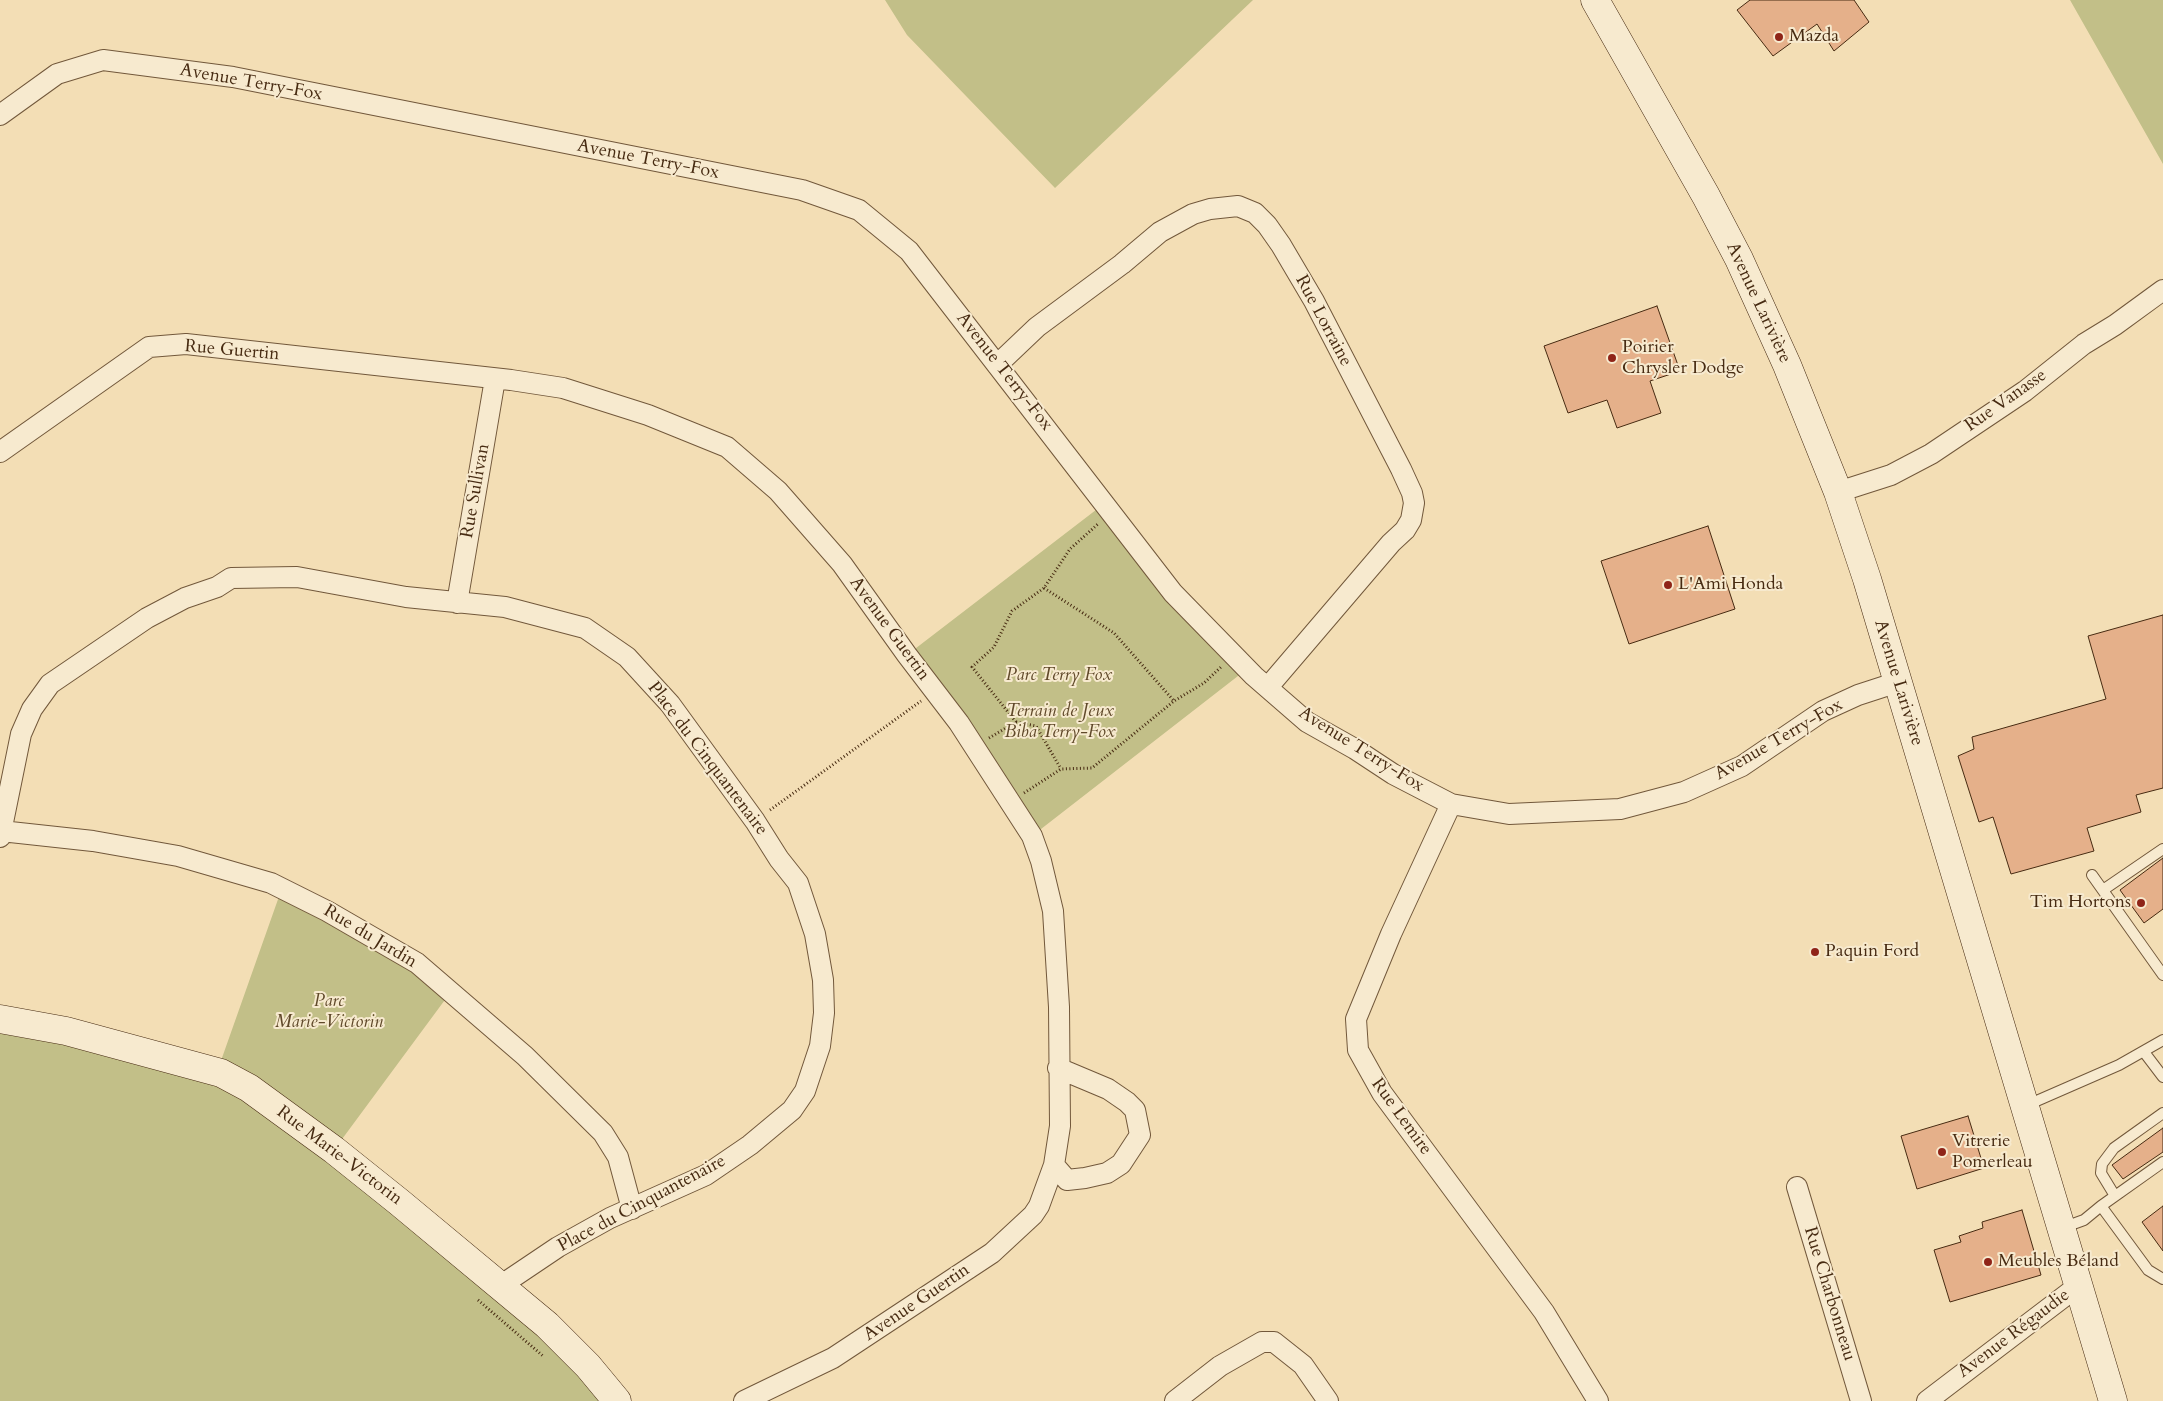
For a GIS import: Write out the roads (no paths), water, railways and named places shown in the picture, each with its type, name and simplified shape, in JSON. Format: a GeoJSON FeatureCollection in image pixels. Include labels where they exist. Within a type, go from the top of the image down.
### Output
{"type":"FeatureCollection","features":[{"type":"Feature","properties":{"kind":"main road","name":"Avenue Larivière"},"geometry":{"type":"LineString","coordinates":[[1595,0],[1702,188],[1739,259],[1787,364],[1838,492],[1898,682],[2113,1401]]}},
{"type":"Feature","properties":{"kind":"main road","name":"Rue Marie-Victorin"},"geometry":{"type":"LineString","coordinates":[[0,1019],[66,1032],[217,1072],[249,1088],[392,1196],[488,1292],[547,1325],[588,1366],[617,1401]]}},
{"type":"Feature","properties":{"kind":"street","name":"Avenue Terry-Fox"},"geometry":{"type":"LineString","coordinates":[[0,115],[56,74],[103,60],[232,77],[802,190],[858,210],[909,251],[1173,593],[1254,676],[1307,722],[1355,749],[1393,774],[1450,804],[1509,814],[1620,809],[1684,792],[1742,766],[1823,711],[1858,695],[1898,682]]}},
{"type":"Feature","properties":{"kind":"street","name":"Rue Lorraine"},"geometry":{"type":"LineString","coordinates":[[997,365],[1037,327],[1122,264],[1160,232],[1193,214],[1210,209],[1238,206],[1255,213],[1266,225],[1281,245],[1314,301],[1402,469],[1414,503],[1411,520],[1405,530],[1391,543],[1268,687]]}},
{"type":"Feature","properties":{"kind":"street","name":"Rue Vanasse"},"geometry":{"type":"LineString","coordinates":[[1838,492],[1890,475],[1932,454],[2025,391],[2084,344],[2115,325],[2163,290]]}},
{"type":"Feature","properties":{"kind":"street","name":"Rue Guertin"},"geometry":{"type":"LineString","coordinates":[[0,452],[149,347],[186,344],[495,379]]}},
{"type":"Feature","properties":{"kind":"street","name":"Rue Sullivan"},"geometry":{"type":"LineString","coordinates":[[457,603],[495,379]]}},
{"type":"Feature","properties":{"kind":"street","name":"Avenue Guertin"},"geometry":{"type":"LineString","coordinates":[[495,379],[563,388],[648,415],[727,448],[778,491],[842,564],[959,723],[1032,836],[1041,861],[1053,911],[1058,1007],[1060,1126],[1054,1165],[1045,1192],[1033,1215],[992,1253],[833,1358],[744,1401]]}},
{"type":"Feature","properties":{"kind":"street","name":"Place du Cinquantenaire"},"geometry":{"type":"LineString","coordinates":[[1,834],[21,734],[32,709],[50,684],[147,618],[185,598],[217,587],[231,578],[297,577],[406,597],[505,607],[538,614],[585,628],[627,657],[670,704],[755,820],[779,858],[798,883],[813,926],[823,980],[824,1013],[820,1046],[805,1091],[792,1110],[750,1145],[706,1175],[610,1218],[558,1247],[488,1292]]}},
{"type":"Feature","properties":{"kind":"street","name":"Rue Lemire"},"geometry":{"type":"LineString","coordinates":[[1450,804],[1390,934],[1356,1019],[1358,1050],[1382,1092],[1544,1312],[1598,1401]]}},
{"type":"Feature","properties":{"kind":"street","name":"Rue du Jardin"},"geometry":{"type":"LineString","coordinates":[[1,834],[93,841],[178,856],[271,883],[327,911],[417,963],[525,1056],[604,1133],[618,1157],[632,1209]]}},
{"type":"Feature","properties":{"kind":"street"},"geometry":{"type":"LineString","coordinates":[[1054,1165],[1067,1180],[1107,1173],[1121,1164],[1140,1135],[1135,1110],[1127,1102],[1108,1089],[1058,1068]]}},
{"type":"Feature","properties":{"kind":"street","name":"Rue Charbonneau"},"geometry":{"type":"LineString","coordinates":[[1797,1187],[1861,1401]]}},
{"type":"Feature","properties":{"kind":"street","name":"Avenue Régaudie"},"geometry":{"type":"LineString","coordinates":[[1927,1401],[2078,1286]]}},
{"type":"Feature","properties":{"kind":"street"},"geometry":{"type":"LineString","coordinates":[[1175,1401],[1220,1366],[1262,1342],[1274,1342],[1302,1365],[1328,1401]]}},
{"type":"Feature","properties":{"kind":"lane"},"geometry":{"type":"LineString","coordinates":[[2103,890],[2163,849]]}},
{"type":"Feature","properties":{"kind":"lane"},"geometry":{"type":"LineString","coordinates":[[2092,875],[2163,975]]}},
{"type":"Feature","properties":{"kind":"lane"},"geometry":{"type":"LineString","coordinates":[[2024,1106],[2119,1065],[2163,1040]]}},
{"type":"Feature","properties":{"kind":"lane"},"geometry":{"type":"LineString","coordinates":[[2144,1052],[2163,1077]]}},
{"type":"Feature","properties":{"kind":"lane"},"geometry":{"type":"LineString","coordinates":[[2115,1196],[2101,1173],[2102,1164],[2114,1148],[2163,1113]]}},
{"type":"Feature","properties":{"kind":"lane"},"geometry":{"type":"LineString","coordinates":[[2060,1228],[2084,1220],[2163,1162]]}},
{"type":"Feature","properties":{"kind":"lane"},"geometry":{"type":"LineString","coordinates":[[2101,1206],[2148,1270],[2161,1275]]}},
{"type":"Feature","properties":{"kind":"place","name":"Mazda"},"geometry":{"type":"Point","coordinates":[1779,37]}},
{"type":"Feature","properties":{"kind":"place","name":"Poirier Chrysler Dodge"},"geometry":{"type":"Point","coordinates":[1612,358]}},
{"type":"Feature","properties":{"kind":"place","name":"L'Ami Honda"},"geometry":{"type":"Point","coordinates":[1668,585]}},
{"type":"Feature","properties":{"kind":"place","name":"Tim Hortons"},"geometry":{"type":"Point","coordinates":[2141,903]}},
{"type":"Feature","properties":{"kind":"place","name":"Paquin Ford"},"geometry":{"type":"Point","coordinates":[1815,952]}},
{"type":"Feature","properties":{"kind":"place","name":"Vitrerie Pomerleau"},"geometry":{"type":"Point","coordinates":[1942,1152]}},
{"type":"Feature","properties":{"kind":"place","name":"Meubles Béland"},"geometry":{"type":"Point","coordinates":[1988,1262]}},
{"type":"Feature","properties":{"kind":"park label","name":"Parc Terry Fox"},"geometry":{"type":"Point","coordinates":[1059,676]}},
{"type":"Feature","properties":{"kind":"park label","name":"Terrain de Jeux Biba Terry-Fox"},"geometry":{"type":"Point","coordinates":[1060,722]}},
{"type":"Feature","properties":{"kind":"park label","name":"Parc Marie-Victorin"},"geometry":{"type":"Point","coordinates":[329,1012]}}]}
